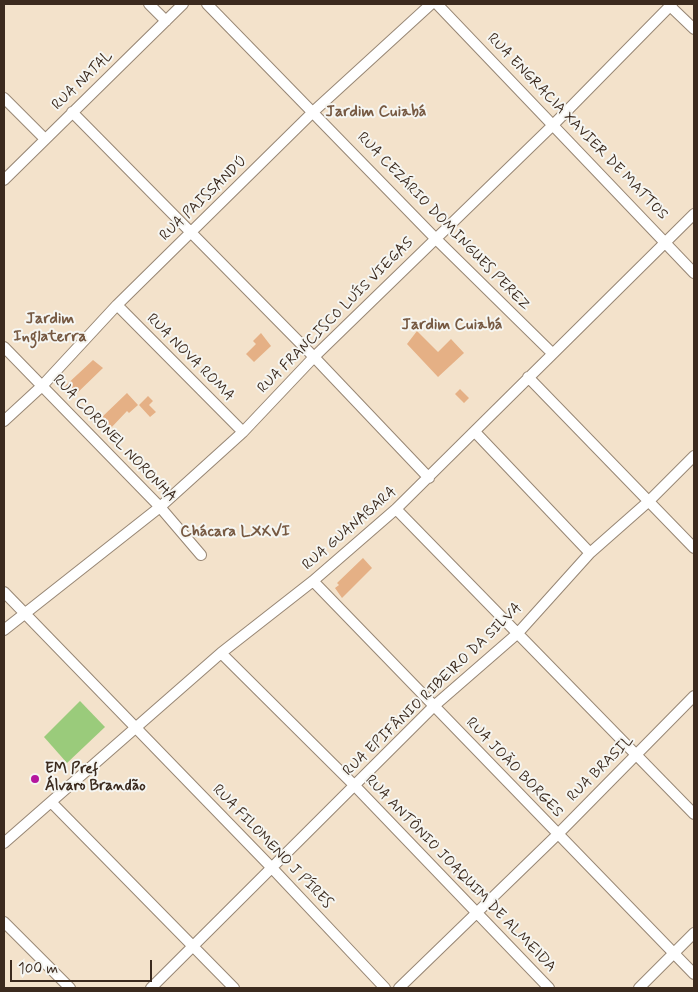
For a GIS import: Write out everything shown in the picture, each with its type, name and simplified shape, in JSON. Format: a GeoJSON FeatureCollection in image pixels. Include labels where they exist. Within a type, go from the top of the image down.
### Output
{"type":"FeatureCollection","features":[{"type":"Feature","properties":{"kind":"street"},"geometry":{"type":"LineString","coordinates":[[149,4],[166,21]]}},
{"type":"Feature","properties":{"kind":"street","name":"RUA NATAL"},"geometry":{"type":"LineString","coordinates":[[4,180],[184,4]]}},
{"type":"Feature","properties":{"kind":"street","name":"RUA CEZÁRIO DOMINGUES PEREZ"},"geometry":{"type":"LineString","coordinates":[[207,4],[314,111],[435,238],[552,353]]}},
{"type":"Feature","properties":{"kind":"street","name":"RUA PAISSANDÚ"},"geometry":{"type":"LineString","coordinates":[[4,421],[42,386],[117,305],[314,111],[431,4]]}},
{"type":"Feature","properties":{"kind":"street","name":"RUA ENGRACIA XAVIER DE MATTOS"},"geometry":{"type":"LineString","coordinates":[[436,4],[694,273]]}},
{"type":"Feature","properties":{"kind":"street"},"geometry":{"type":"LineString","coordinates":[[671,5],[694,29]]}},
{"type":"Feature","properties":{"kind":"street","name":"RUA FRANCISCO LUÍS VIEGAS"},"geometry":{"type":"LineString","coordinates":[[4,630],[160,507],[243,432],[314,357],[553,125],[671,5]]}},
{"type":"Feature","properties":{"kind":"street"},"geometry":{"type":"LineString","coordinates":[[4,98],[45,140]]}},
{"type":"Feature","properties":{"kind":"street"},"geometry":{"type":"LineString","coordinates":[[72,112],[314,357],[429,478]]}},
{"type":"Feature","properties":{"kind":"street","name":"RUA GUANABARA"},"geometry":{"type":"LineString","coordinates":[[5,839],[51,802],[221,653],[312,581],[396,509],[694,214]]}},
{"type":"Feature","properties":{"kind":"street","name":"RUA NOVA ROMA"},"geometry":{"type":"LineString","coordinates":[[117,305],[243,432]]}},
{"type":"Feature","properties":{"kind":"street","name":"RUA CORONEL NORONHA"},"geometry":{"type":"LineString","coordinates":[[4,347],[160,507],[201,554]]}},
{"type":"Feature","properties":{"kind":"street"},"geometry":{"type":"LineString","coordinates":[[528,377],[694,548]]}},
{"type":"Feature","properties":{"kind":"street"},"geometry":{"type":"LineString","coordinates":[[475,432],[590,553]]}},
{"type":"Feature","properties":{"kind":"street","name":"RUA EPIFÂNIO RIBEIRO DA SILVA"},"geometry":{"type":"LineString","coordinates":[[151,988],[434,706],[518,633],[590,553],[649,501],[694,456]]}},
{"type":"Feature","properties":{"kind":"street"},"geometry":{"type":"LineString","coordinates":[[396,509],[638,754],[694,814]]}},
{"type":"Feature","properties":{"kind":"street","name":"RUA JOÃO BORGES"},"geometry":{"type":"LineString","coordinates":[[312,581],[694,974]]}},
{"type":"Feature","properties":{"kind":"street","name":"RUA FILOMENO J PÍRES"},"geometry":{"type":"LineString","coordinates":[[4,592],[272,868],[385,988]]}},
{"type":"Feature","properties":{"kind":"street","name":"RUA ANTÔNIO JOAQUIM DE ALMEIDA"},"geometry":{"type":"LineString","coordinates":[[221,653],[354,786],[549,988]]}},
{"type":"Feature","properties":{"kind":"street","name":"RUA BRASIL"},"geometry":{"type":"LineString","coordinates":[[399,988],[557,835],[694,696]]}},
{"type":"Feature","properties":{"kind":"street"},"geometry":{"type":"LineString","coordinates":[[51,802],[234,988]]}},
{"type":"Feature","properties":{"kind":"street"},"geometry":{"type":"LineString","coordinates":[[4,922],[70,988]]}},
{"type":"Feature","properties":{"kind":"street"},"geometry":{"type":"LineString","coordinates":[[639,988],[694,934]]}},
{"type":"Feature","properties":{"kind":"green space"},"geometry":{"type":"Polygon","coordinates":[[[80,701],[105,727],[67,763],[44,737],[80,701]]]}},
{"type":"Feature","properties":{"kind":"building"},"geometry":{"type":"Polygon","coordinates":[[[417,331],[438,352],[451,339],[464,353],[438,377],[407,344],[417,331]]]}},
{"type":"Feature","properties":{"kind":"building"},"geometry":{"type":"Polygon","coordinates":[[[261,333],[271,346],[254,362],[246,354],[256,344],[253,341],[261,333]]]}},
{"type":"Feature","properties":{"kind":"building"},"geometry":{"type":"Polygon","coordinates":[[[93,360],[103,368],[72,398],[63,388],[93,360]]]}},
{"type":"Feature","properties":{"kind":"building"},"geometry":{"type":"Polygon","coordinates":[[[460,389],[469,398],[464,403],[455,394],[460,389]]]}},
{"type":"Feature","properties":{"kind":"building"},"geometry":{"type":"Polygon","coordinates":[[[127,393],[138,405],[129,413],[127,411],[110,429],[101,418],[127,393]]]}},
{"type":"Feature","properties":{"kind":"building"},"geometry":{"type":"Polygon","coordinates":[[[148,396],[153,401],[149,405],[156,412],[150,417],[139,405],[148,396]]]}},
{"type":"Feature","properties":{"kind":"building"},"geometry":{"type":"Polygon","coordinates":[[[363,558],[372,568],[342,598],[335,588],[339,585],[337,583],[363,558]]]}},
{"type":"Feature","properties":{"kind":"place","name":"EM Pref Álvaro Brandão"},"geometry":{"type":"Point","coordinates":[35,779]}},
{"type":"Feature","properties":{"kind":"district","name":"Jardim Cuiabá"},"geometry":{"type":"Point","coordinates":[376,113]}},
{"type":"Feature","properties":{"kind":"district","name":"Jardim Cuiabá"},"geometry":{"type":"Point","coordinates":[452,326]}},
{"type":"Feature","properties":{"kind":"district","name":"Jardim Inglaterra"},"geometry":{"type":"Point","coordinates":[50,329]}},
{"type":"Feature","properties":{"kind":"district","name":"Chácara LXXVI"},"geometry":{"type":"Point","coordinates":[235,533]}}]}
